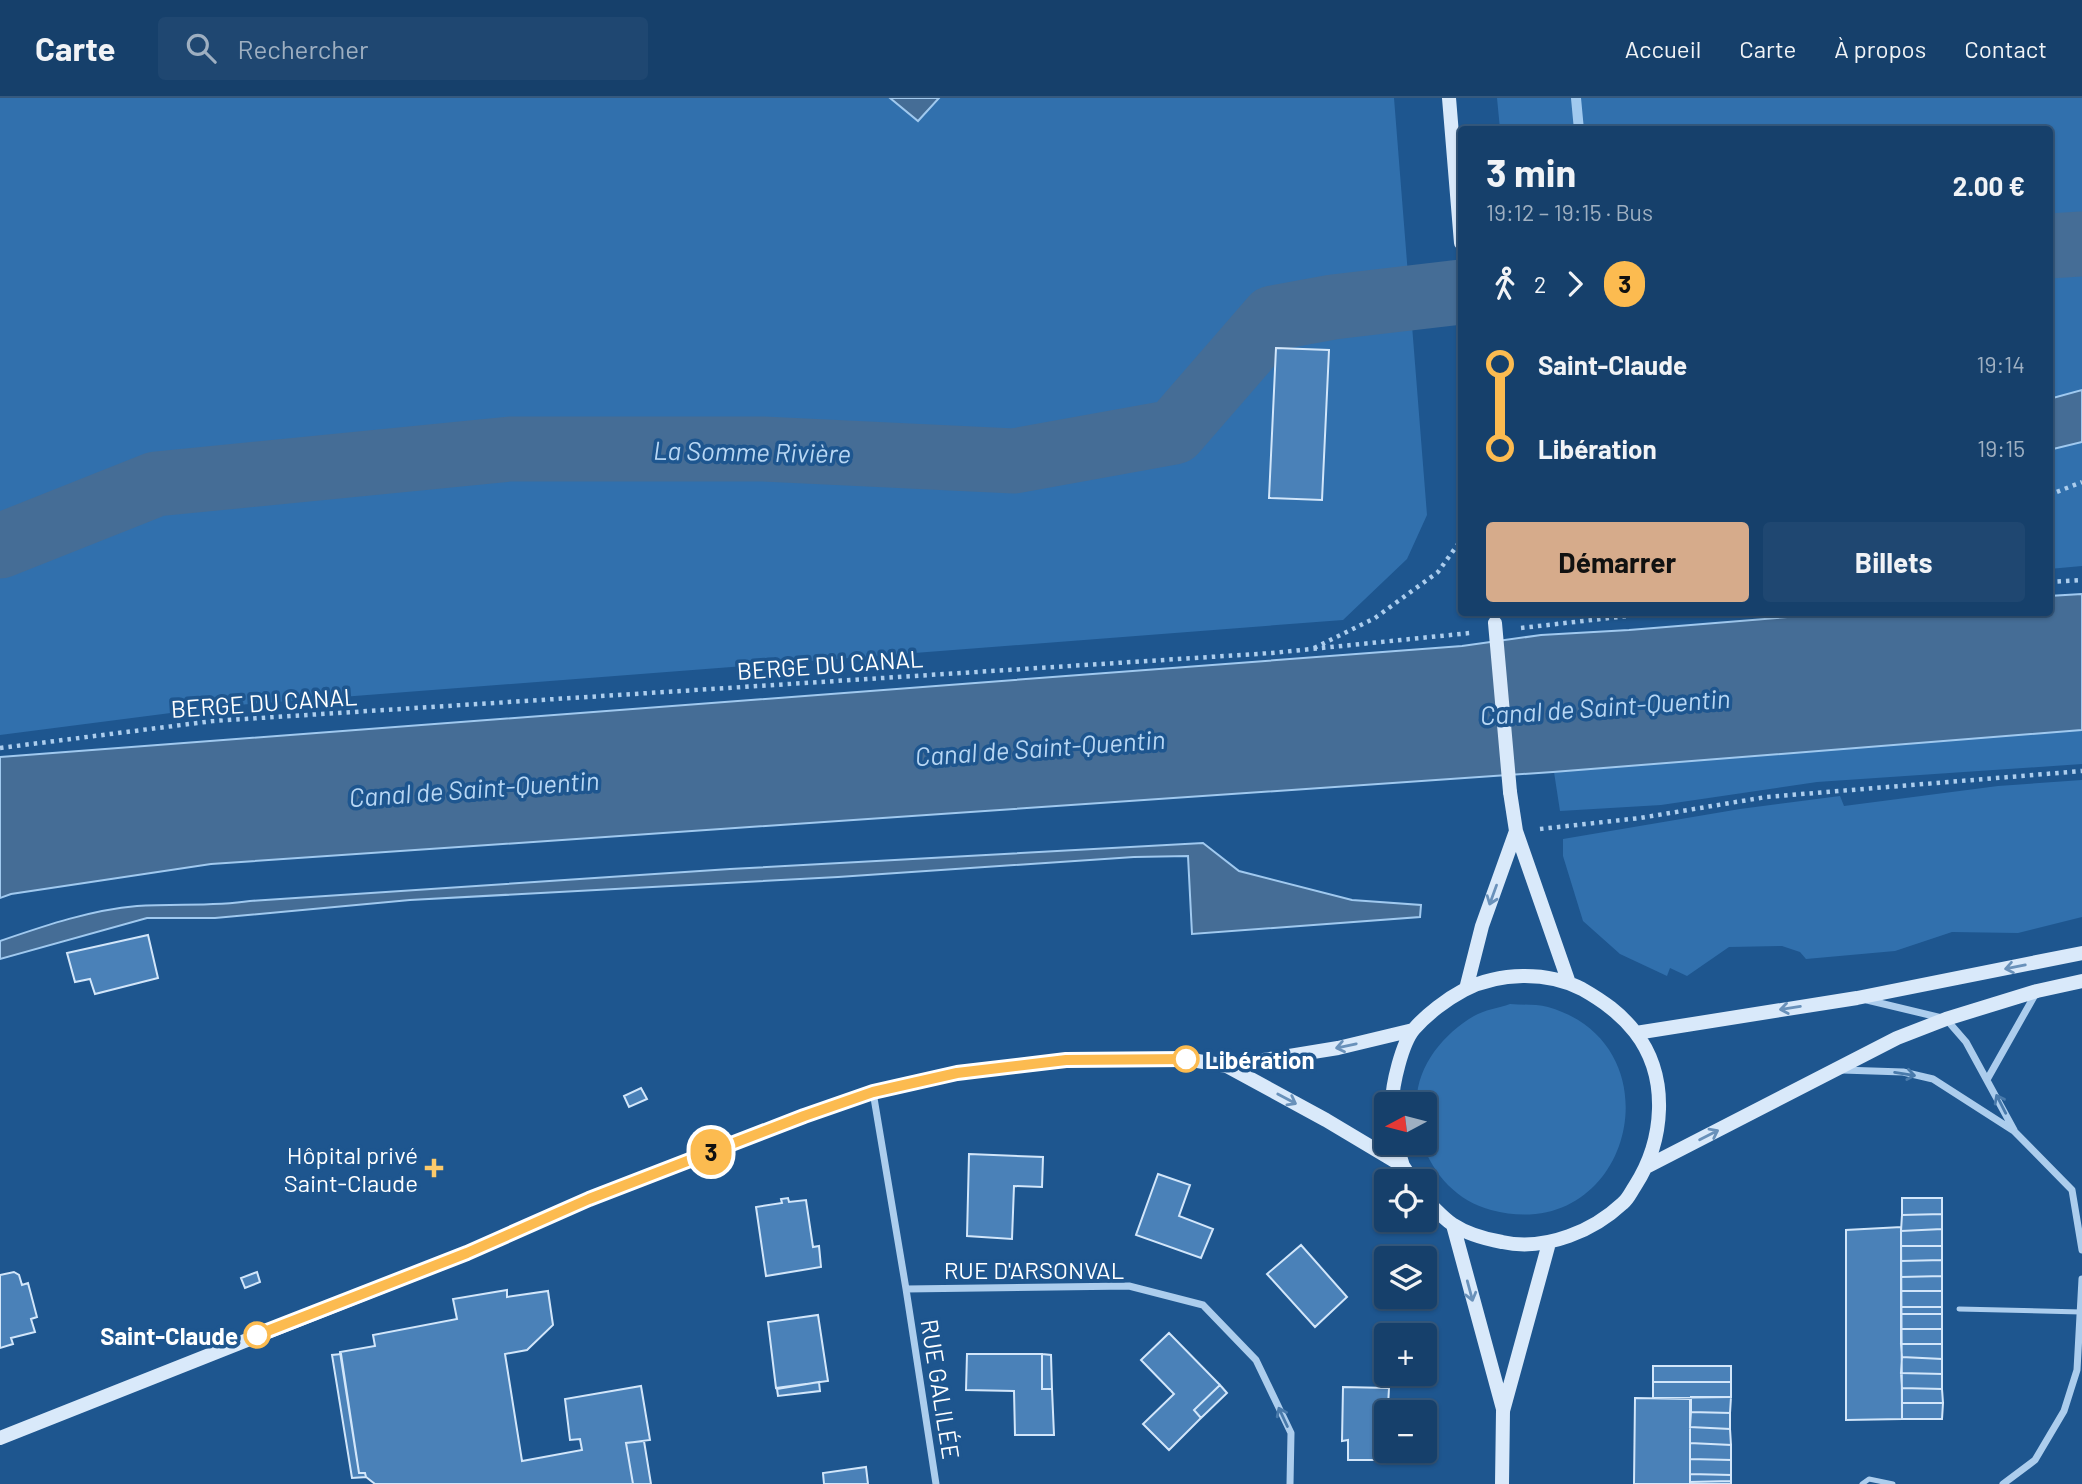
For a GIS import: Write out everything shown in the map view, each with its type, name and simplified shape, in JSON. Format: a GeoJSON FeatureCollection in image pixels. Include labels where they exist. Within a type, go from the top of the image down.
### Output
{"type":"FeatureCollection","features":[{"type":"Feature","properties":{"kind":"street"},"geometry":{"type":"LineString","coordinates":[[1449,98],[1458,200]]}},
{"type":"Feature","properties":{"kind":"street"},"geometry":{"type":"LineString","coordinates":[[1494,618],[1516,831],[1569,983]]}},
{"type":"Feature","properties":{"kind":"street"},"geometry":{"type":"LineString","coordinates":[[1466,989],[1482,926],[1516,831]]}},
{"type":"Feature","properties":{"kind":"street"},"geometry":{"type":"LineString","coordinates":[[1636,1034],[1857,998],[2082,953]]}},
{"type":"Feature","properties":{"kind":"street"},"geometry":{"type":"LineString","coordinates":[[0,1438],[467,1253],[589,1199],[873,1092],[957,1073],[1066,1060],[1186,1059],[1227,1066],[1338,1048],[1413,1030],[1445,1002],[1466,989],[1499,978],[1534,976],[1569,983],[1606,1003],[1636,1034],[1652,1064],[1659,1098],[1658,1133],[1648,1166],[1624,1202],[1590,1229],[1549,1243],[1516,1245],[1484,1239],[1453,1225],[1437,1211]]}},
{"type":"Feature","properties":{"kind":"street"},"geometry":{"type":"LineString","coordinates":[[1648,1166],[1897,1038],[1946,1019],[2037,991],[2082,981]]}},
{"type":"Feature","properties":{"kind":"street"},"geometry":{"type":"LineString","coordinates":[[1987,1077],[2037,991]]}},
{"type":"Feature","properties":{"kind":"street"},"geometry":{"type":"LineString","coordinates":[[1857,998],[1946,1019],[1966,1042],[2014,1131]]}},
{"type":"Feature","properties":{"kind":"street"},"geometry":{"type":"LineString","coordinates":[[1392,1092],[1413,1030]]}},
{"type":"Feature","properties":{"kind":"street"},"geometry":{"type":"LineString","coordinates":[[1227,1066],[1403,1166]]}},
{"type":"Feature","properties":{"kind":"street"},"geometry":{"type":"LineString","coordinates":[[1837,1070],[1903,1073],[1933,1079],[2014,1131],[2072,1190],[2082,1192]]}},
{"type":"Feature","properties":{"kind":"street","name":"RUE GALILÉE"},"geometry":{"type":"LineString","coordinates":[[873,1092],[936,1484]]}},
{"type":"Feature","properties":{"kind":"street"},"geometry":{"type":"LineString","coordinates":[[1400,1155],[1405,1169]]}},
{"type":"Feature","properties":{"kind":"street"},"geometry":{"type":"LineString","coordinates":[[2072,1190],[2082,1250]]}},
{"type":"Feature","properties":{"kind":"street"},"geometry":{"type":"LineString","coordinates":[[1453,1225],[1503,1411]]}},
{"type":"Feature","properties":{"kind":"street"},"geometry":{"type":"LineString","coordinates":[[1502,1484],[1503,1411],[1549,1243]]}},
{"type":"Feature","properties":{"kind":"street"},"geometry":{"type":"LineString","coordinates":[[2005,1483],[2035,1460],[2064,1410],[2077,1370],[2082,1279]]}},
{"type":"Feature","properties":{"kind":"street","name":"RUE D'ARSONVAL"},"geometry":{"type":"LineString","coordinates":[[906,1289],[1129,1286],[1203,1306],[1256,1360],[1291,1433],[1290,1484]]}},
{"type":"Feature","properties":{"kind":"lane"},"geometry":{"type":"LineString","coordinates":[[1959,1309],[2081,1312]]}},
{"type":"Feature","properties":{"kind":"lane"},"geometry":{"type":"LineString","coordinates":[[1862,1484],[1869,1479],[1893,1484]]}},
{"type":"Feature","properties":{"kind":"path"},"geometry":{"type":"LineString","coordinates":[[2053,493],[2082,482]]}},
{"type":"Feature","properties":{"kind":"path"},"geometry":{"type":"LineString","coordinates":[[1310,650],[1375,618],[1438,572],[1458,544]]}},
{"type":"Feature","properties":{"kind":"path"},"geometry":{"type":"LineString","coordinates":[[2053,582],[2082,580]]}},
{"type":"Feature","properties":{"kind":"path"},"geometry":{"type":"LineString","coordinates":[[1513,629],[1628,616]]}},
{"type":"Feature","properties":{"kind":"path","name":"BERGE DU CANAL"},"geometry":{"type":"LineString","coordinates":[[0,748],[213,721],[1310,650],[1473,633]]}},
{"type":"Feature","properties":{"kind":"path"},"geometry":{"type":"LineString","coordinates":[[1516,831],[1640,818],[1779,795],[2082,771]]}},
{"type":"Feature","properties":{"kind":"shaded area"},"geometry":{"type":"Polygon","coordinates":[[[0,98],[1394,98],[1427,515],[1407,559],[1343,620],[225,706],[0,735],[0,98]]]}},
{"type":"Feature","properties":{"kind":"shaded area"},"geometry":{"type":"Polygon","coordinates":[[[1497,98],[2082,98],[2082,390],[2053,398],[2053,126],[1500,126],[1497,98]]]}},
{"type":"Feature","properties":{"kind":"shaded area"},"geometry":{"type":"Polygon","coordinates":[[[2082,442],[2082,566],[2053,569],[2053,449],[2082,442]]]}},
{"type":"Feature","properties":{"kind":"shaded area"},"geometry":{"type":"Polygon","coordinates":[[[2082,730],[2082,764],[1817,782],[1661,805],[1560,811],[1554,772],[2082,730]]]}},
{"type":"Feature","properties":{"kind":"shaded area"},"geometry":{"type":"Polygon","coordinates":[[[2082,780],[2082,917],[2018,933],[1952,932],[1895,951],[1806,959],[1800,952],[1782,946],[1729,947],[1687,976],[1670,968],[1667,976],[1620,954],[1583,921],[1563,856],[1563,839],[1740,809],[1840,796],[1844,806],[1998,786],[2082,780]]]}},
{"type":"Feature","properties":{"kind":"shaded area"},"geometry":{"type":"Polygon","coordinates":[[[1510,1004],[1548,1007],[1589,1028],[1615,1060],[1625,1098],[1622,1137],[1606,1172],[1578,1199],[1539,1213],[1491,1210],[1457,1193],[1440,1176],[1427,1155],[1437,1155],[1437,1092],[1418,1092],[1426,1065],[1452,1032],[1474,1016],[1510,1004]]]}},
{"type":"Feature","properties":{"kind":"water"},"geometry":{"type":"Polygon","coordinates":[[[890,98],[939,98],[918,121],[890,98]]]}},
{"type":"Feature","properties":{"kind":"water"},"geometry":{"type":"Polygon","coordinates":[[[2082,390],[2082,442],[2053,449],[2053,398],[2082,390]]]}},
{"type":"Feature","properties":{"kind":"water","name":"Canal de Saint-Quentin"},"geometry":{"type":"Polygon","coordinates":[[[2082,594],[2082,730],[1553,772],[211,864],[11,894],[0,898],[0,757],[1462,646],[1541,635],[1800,616],[2053,616],[2053,596],[2082,594]]]}},
{"type":"Feature","properties":{"kind":"water"},"geometry":{"type":"Polygon","coordinates":[[[1203,843],[1239,871],[1352,900],[1421,905],[1420,917],[1192,934],[1188,856],[1134,857],[838,877],[410,900],[215,918],[147,918],[0,959],[0,941],[85,915],[137,906],[221,904],[730,869],[1203,843]]]}},
{"type":"Feature","properties":{"kind":"building"},"geometry":{"type":"Polygon","coordinates":[[[1276,348],[1329,350],[1322,500],[1269,498],[1276,348]]]}},
{"type":"Feature","properties":{"kind":"building"},"geometry":{"type":"Polygon","coordinates":[[[148,935],[158,978],[95,994],[90,979],[75,982],[67,953],[148,935]]]}},
{"type":"Feature","properties":{"kind":"building"},"geometry":{"type":"Polygon","coordinates":[[[641,1088],[647,1099],[629,1107],[624,1096],[641,1088]]]}},
{"type":"Feature","properties":{"kind":"building"},"geometry":{"type":"Polygon","coordinates":[[[969,1154],[1043,1157],[1042,1187],[1014,1186],[1012,1239],[967,1236],[969,1154]]]}},
{"type":"Feature","properties":{"kind":"building"},"geometry":{"type":"Polygon","coordinates":[[[1158,1174],[1190,1185],[1179,1216],[1213,1229],[1201,1258],[1136,1235],[1158,1174]]]}},
{"type":"Feature","properties":{"kind":"building"},"geometry":{"type":"Polygon","coordinates":[[[788,1198],[789,1202],[806,1200],[813,1247],[819,1246],[821,1267],[766,1276],[756,1207],[782,1203],[781,1199],[788,1198]]]}},
{"type":"Feature","properties":{"kind":"building"},"geometry":{"type":"Polygon","coordinates":[[[1902,1198],[1942,1198],[1942,1214],[1902,1215],[1902,1198]]]}},
{"type":"Feature","properties":{"kind":"building"},"geometry":{"type":"Polygon","coordinates":[[[1942,1214],[1942,1229],[1901,1231],[1902,1215],[1942,1214]]]}},
{"type":"Feature","properties":{"kind":"building"},"geometry":{"type":"Polygon","coordinates":[[[1901,1227],[1902,1419],[1846,1420],[1846,1230],[1901,1227]]]}},
{"type":"Feature","properties":{"kind":"building"},"geometry":{"type":"Polygon","coordinates":[[[1942,1229],[1942,1246],[1901,1246],[1901,1231],[1942,1229]]]}},
{"type":"Feature","properties":{"kind":"building"},"geometry":{"type":"Polygon","coordinates":[[[1301,1245],[1347,1297],[1315,1327],[1267,1274],[1301,1245]]]}},
{"type":"Feature","properties":{"kind":"building"},"geometry":{"type":"Polygon","coordinates":[[[1901,1246],[1942,1246],[1942,1260],[1901,1261],[1901,1246]]]}},
{"type":"Feature","properties":{"kind":"building"},"geometry":{"type":"Polygon","coordinates":[[[1942,1260],[1942,1276],[1901,1277],[1901,1261],[1942,1260]]]}},
{"type":"Feature","properties":{"kind":"building"},"geometry":{"type":"Polygon","coordinates":[[[14,1272],[19,1275],[22,1285],[28,1283],[37,1317],[31,1319],[35,1332],[11,1338],[13,1344],[0,1348],[0,1275],[14,1272]]]}},
{"type":"Feature","properties":{"kind":"building"},"geometry":{"type":"Polygon","coordinates":[[[257,1272],[260,1282],[245,1288],[241,1278],[257,1272]]]}},
{"type":"Feature","properties":{"kind":"building"},"geometry":{"type":"Polygon","coordinates":[[[1942,1276],[1942,1291],[1901,1291],[1901,1277],[1942,1276]]]}},
{"type":"Feature","properties":{"kind":"building"},"geometry":{"type":"Polygon","coordinates":[[[507,1290],[507,1297],[548,1291],[553,1325],[527,1350],[505,1354],[522,1461],[582,1450],[580,1439],[570,1440],[565,1399],[641,1386],[650,1440],[626,1443],[633,1484],[375,1484],[365,1473],[359,1473],[340,1352],[375,1346],[373,1335],[457,1319],[453,1299],[507,1290]]]}},
{"type":"Feature","properties":{"kind":"building"},"geometry":{"type":"Polygon","coordinates":[[[1901,1291],[1942,1291],[1942,1307],[1901,1307],[1901,1291]]]}},
{"type":"Feature","properties":{"kind":"building"},"geometry":{"type":"Polygon","coordinates":[[[1901,1307],[1942,1307],[1942,1314],[1901,1314],[1901,1307]]]}},
{"type":"Feature","properties":{"kind":"building"},"geometry":{"type":"Polygon","coordinates":[[[1901,1314],[1942,1314],[1942,1329],[1901,1329],[1901,1314]]]}},
{"type":"Feature","properties":{"kind":"building"},"geometry":{"type":"Polygon","coordinates":[[[818,1315],[828,1381],[776,1388],[768,1322],[818,1315]]]}},
{"type":"Feature","properties":{"kind":"building"},"geometry":{"type":"Polygon","coordinates":[[[1901,1329],[1942,1329],[1942,1344],[1901,1344],[1901,1329]]]}},
{"type":"Feature","properties":{"kind":"building"},"geometry":{"type":"Polygon","coordinates":[[[1169,1333],[1220,1385],[1194,1410],[1201,1418],[1169,1450],[1143,1424],[1174,1394],[1141,1360],[1169,1333]]]}},
{"type":"Feature","properties":{"kind":"building"},"geometry":{"type":"Polygon","coordinates":[[[1901,1344],[1942,1344],[1942,1359],[1902,1357],[1901,1344]]]}},
{"type":"Feature","properties":{"kind":"building"},"geometry":{"type":"Polygon","coordinates":[[[341,1354],[359,1473],[365,1473],[366,1477],[352,1478],[332,1355],[341,1354]]]}},
{"type":"Feature","properties":{"kind":"building"},"geometry":{"type":"Polygon","coordinates":[[[967,1354],[1042,1354],[1042,1389],[1052,1389],[1054,1435],[1015,1435],[1014,1391],[966,1390],[967,1354]]]}},
{"type":"Feature","properties":{"kind":"building"},"geometry":{"type":"Polygon","coordinates":[[[1042,1354],[1051,1355],[1052,1389],[1042,1389],[1042,1354]]]}},
{"type":"Feature","properties":{"kind":"building"},"geometry":{"type":"Polygon","coordinates":[[[1902,1357],[1942,1359],[1942,1374],[1901,1373],[1902,1357]]]}},
{"type":"Feature","properties":{"kind":"building"},"geometry":{"type":"Polygon","coordinates":[[[1653,1366],[1731,1366],[1731,1382],[1653,1382],[1653,1366]]]}},
{"type":"Feature","properties":{"kind":"building"},"geometry":{"type":"Polygon","coordinates":[[[1901,1373],[1942,1374],[1942,1389],[1902,1388],[1901,1373]]]}},
{"type":"Feature","properties":{"kind":"building"},"geometry":{"type":"Polygon","coordinates":[[[819,1382],[820,1391],[778,1396],[777,1389],[819,1382]]]}},
{"type":"Feature","properties":{"kind":"building"},"geometry":{"type":"Polygon","coordinates":[[[1653,1382],[1731,1382],[1731,1397],[1653,1398],[1653,1382]]]}},
{"type":"Feature","properties":{"kind":"building"},"geometry":{"type":"Polygon","coordinates":[[[1220,1385],[1227,1393],[1201,1418],[1194,1410],[1220,1385]]]}},
{"type":"Feature","properties":{"kind":"building"},"geometry":{"type":"Polygon","coordinates":[[[1343,1387],[1389,1388],[1388,1400],[1374,1400],[1374,1460],[1348,1460],[1348,1440],[1342,1441],[1343,1387]]]}},
{"type":"Feature","properties":{"kind":"building"},"geometry":{"type":"Polygon","coordinates":[[[1902,1388],[1942,1389],[1943,1403],[1902,1403],[1902,1388]]]}},
{"type":"Feature","properties":{"kind":"building"},"geometry":{"type":"Polygon","coordinates":[[[1691,1397],[1731,1397],[1730,1413],[1691,1412],[1691,1397]]]}},
{"type":"Feature","properties":{"kind":"building"},"geometry":{"type":"Polygon","coordinates":[[[1635,1398],[1690,1399],[1690,1484],[1634,1484],[1635,1398]]]}},
{"type":"Feature","properties":{"kind":"building"},"geometry":{"type":"Polygon","coordinates":[[[1902,1403],[1943,1403],[1942,1419],[1902,1419],[1902,1403]]]}},
{"type":"Feature","properties":{"kind":"building"},"geometry":{"type":"Polygon","coordinates":[[[1691,1412],[1730,1413],[1730,1429],[1690,1427],[1691,1412]]]}},
{"type":"Feature","properties":{"kind":"building"},"geometry":{"type":"Polygon","coordinates":[[[1690,1427],[1730,1429],[1731,1445],[1690,1443],[1690,1427]]]}},
{"type":"Feature","properties":{"kind":"building"},"geometry":{"type":"Polygon","coordinates":[[[644,1441],[651,1484],[633,1484],[626,1443],[644,1441]]]}},
{"type":"Feature","properties":{"kind":"building"},"geometry":{"type":"Polygon","coordinates":[[[1690,1443],[1731,1445],[1731,1460],[1690,1459],[1690,1443]]]}},
{"type":"Feature","properties":{"kind":"building"},"geometry":{"type":"Polygon","coordinates":[[[1690,1459],[1731,1460],[1731,1475],[1690,1474],[1690,1459]]]}},
{"type":"Feature","properties":{"kind":"building"},"geometry":{"type":"Polygon","coordinates":[[[866,1467],[868,1484],[824,1484],[823,1473],[866,1467]]]}},
{"type":"Feature","properties":{"kind":"building"},"geometry":{"type":"Polygon","coordinates":[[[1690,1474],[1731,1475],[1731,1481],[1690,1482],[1690,1474]]]}},
{"type":"Feature","properties":{"kind":"building"},"geometry":{"type":"Polygon","coordinates":[[[1731,1481],[1731,1484],[1690,1484],[1690,1482],[1731,1481]]]}},
{"type":"Feature","properties":{"kind":"waterway"},"geometry":{"type":"LineString","coordinates":[[1576,98],[1579,126]]}},
{"type":"Feature","properties":{"kind":"waterway"},"geometry":{"type":"LineString","coordinates":[[2053,246],[2082,244]]}},
{"type":"Feature","properties":{"kind":"waterway","name":"La Somme Rivière"},"geometry":{"type":"LineString","coordinates":[[0,546],[156,484],[510,449],[763,449],[1014,461],[1174,432],[1273,318],[1333,307],[1458,292]]}},
{"type":"Feature","properties":{"kind":"bus line","name":"3"},"geometry":{"type":"LineString","coordinates":[[257,1335],[467,1253],[589,1199],[873,1092],[957,1073],[1066,1060],[1186,1059]]}},
{"type":"Feature","properties":{"kind":"place","name":"Libération"},"geometry":{"type":"Point","coordinates":[1186,1059]}},
{"type":"Feature","properties":{"kind":"place","name":"Hôpital privé Saint-Claude"},"geometry":{"type":"Point","coordinates":[434,1168]}},
{"type":"Feature","properties":{"kind":"place","name":"Saint-Claude"},"geometry":{"type":"Point","coordinates":[257,1335]}}]}
